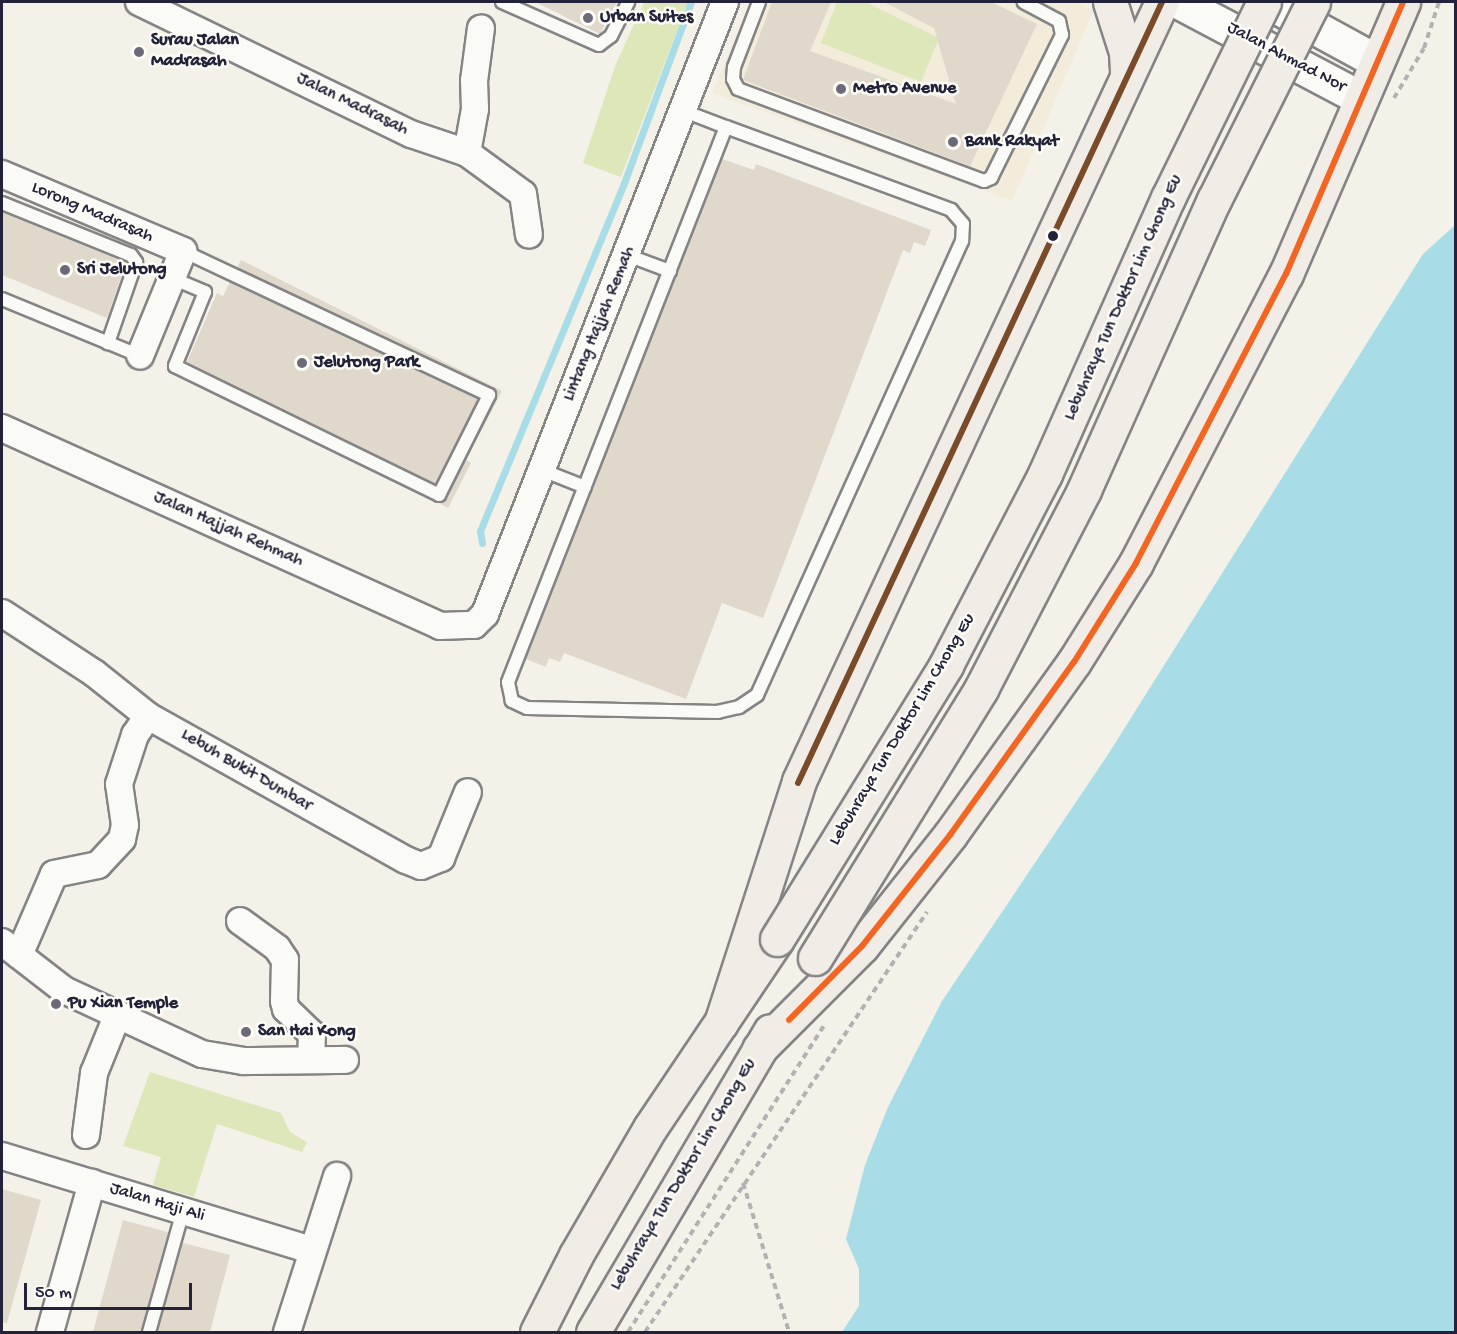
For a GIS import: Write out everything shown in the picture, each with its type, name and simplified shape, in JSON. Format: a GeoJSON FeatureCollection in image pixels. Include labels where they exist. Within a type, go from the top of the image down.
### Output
{"type":"FeatureCollection","features":[{"type":"Feature","properties":{"kind":"highway"},"geometry":{"type":"LineString","coordinates":[[1110,2],[1126,52],[1127,74]]}},
{"type":"Feature","properties":{"kind":"highway"},"geometry":{"type":"LineString","coordinates":[[721,1023],[799,781],[1162,2]]}},
{"type":"Feature","properties":{"kind":"highway","name":"Lebuhraya Tun Doktor Lim Chong Eu"},"geometry":{"type":"LineString","coordinates":[[537,1332],[576,1254],[650,1128],[777,939],[962,633],[1045,474],[1168,198],[1266,2]]}},
{"type":"Feature","properties":{"kind":"highway","name":"Lebuhraya Tun Doktor Lim Chong Eu"},"geometry":{"type":"LineString","coordinates":[[592,1332],[759,1049],[987,679],[1084,490],[1214,200],[1313,2]]}},
{"type":"Feature","properties":{"kind":"highway"},"geometry":{"type":"LineString","coordinates":[[759,1049],[862,946],[950,835],[1074,662],[1136,563],[1286,274],[1403,2]]}},
{"type":"Feature","properties":{"kind":"main road","name":"Jalan Ahmad Nor"},"geometry":{"type":"LineString","coordinates":[[1179,2],[1360,98]]}},
{"type":"Feature","properties":{"kind":"main road"},"geometry":{"type":"LineString","coordinates":[[1266,2],[1376,61]]}},
{"type":"Feature","properties":{"kind":"street","name":"Jalan Madrasah"},"geometry":{"type":"LineString","coordinates":[[138,2],[411,134],[467,153],[524,194],[529,235]]}},
{"type":"Feature","properties":{"kind":"street","name":"Lintang Hajjah Remah"},"geometry":{"type":"LineString","coordinates":[[455,628],[474,625],[485,614],[725,2]]}},
{"type":"Feature","properties":{"kind":"street"},"geometry":{"type":"LineString","coordinates":[[467,153],[475,109],[474,81],[481,28]]}},
{"type":"Feature","properties":{"kind":"street","name":"Lorong Madrasah"},"geometry":{"type":"LineString","coordinates":[[2,174],[183,251]]}},
{"type":"Feature","properties":{"kind":"street"},"geometry":{"type":"LineString","coordinates":[[140,356],[183,251]]}},
{"type":"Feature","properties":{"kind":"street","name":"Jalan Hajjah Rehmah"},"geometry":{"type":"LineString","coordinates":[[2,428],[440,626],[455,628]]}},
{"type":"Feature","properties":{"kind":"street","name":"Lebuh Bukit Dumbar"},"geometry":{"type":"LineString","coordinates":[[2,613],[109,683],[148,716],[369,842],[421,866],[441,858],[468,792]]}},
{"type":"Feature","properties":{"kind":"street"},"geometry":{"type":"LineString","coordinates":[[148,716],[135,735],[119,784],[125,825],[122,839],[98,865],[54,874],[10,949],[64,990],[202,1054],[244,1061],[345,1060]]}},
{"type":"Feature","properties":{"kind":"street"},"geometry":{"type":"LineString","coordinates":[[240,921],[277,948],[285,960],[284,1001],[286,1009],[312,1034],[311,1059]]}},
{"type":"Feature","properties":{"kind":"street"},"geometry":{"type":"LineString","coordinates":[[86,1136],[94,1073],[118,1014]]}},
{"type":"Feature","properties":{"kind":"street","name":"Jalan Haji Ali"},"geometry":{"type":"LineString","coordinates":[[2,1156],[312,1250]]}},
{"type":"Feature","properties":{"kind":"street"},"geometry":{"type":"LineString","coordinates":[[287,1332],[337,1176]]}},
{"type":"Feature","properties":{"kind":"street"},"geometry":{"type":"LineString","coordinates":[[50,1332],[92,1183]]}},
{"type":"Feature","properties":{"kind":"lane"},"geometry":{"type":"LineString","coordinates":[[502,2],[599,45],[611,36],[628,2]]}},
{"type":"Feature","properties":{"kind":"lane"},"geometry":{"type":"LineString","coordinates":[[759,2],[734,68],[733,79],[738,89],[984,181],[992,178],[1062,35],[1063,27],[1059,21],[1024,2]]}},
{"type":"Feature","properties":{"kind":"lane"},"geometry":{"type":"LineString","coordinates":[[684,111],[951,210],[963,224],[962,241],[757,695],[739,707],[718,712],[527,708],[512,701],[508,682],[726,127]]}},
{"type":"Feature","properties":{"kind":"lane"},"geometry":{"type":"LineString","coordinates":[[2,203],[131,255],[136,262],[108,343]]}},
{"type":"Feature","properties":{"kind":"lane"},"geometry":{"type":"LineString","coordinates":[[172,278],[206,292],[175,366],[439,495],[489,395],[183,251]]}},
{"type":"Feature","properties":{"kind":"lane"},"geometry":{"type":"LineString","coordinates":[[627,255],[670,271]]}},
{"type":"Feature","properties":{"kind":"lane"},"geometry":{"type":"LineString","coordinates":[[2,299],[140,356]]}},
{"type":"Feature","properties":{"kind":"lane"},"geometry":{"type":"LineString","coordinates":[[542,470],[585,487]]}},
{"type":"Feature","properties":{"kind":"lane"},"geometry":{"type":"LineString","coordinates":[[149,1332],[183,1211]]}},
{"type":"Feature","properties":{"kind":"path"},"geometry":{"type":"LineString","coordinates":[[628,1332],[828,1020]]}},
{"type":"Feature","properties":{"kind":"path"},"geometry":{"type":"LineString","coordinates":[[743,1182],[789,1332]]}},
{"type":"Feature","properties":{"kind":"shaded area"},"geometry":{"type":"Polygon","coordinates":[[[750,2],[1078,2],[1094,10],[1012,201],[712,93],[750,2]]]}},
{"type":"Feature","properties":{"kind":"green space"},"geometry":{"type":"Polygon","coordinates":[[[644,2],[688,2],[621,177],[583,163],[615,66],[644,2]]]}},
{"type":"Feature","properties":{"kind":"green space"},"geometry":{"type":"Polygon","coordinates":[[[837,2],[865,2],[939,38],[921,82],[821,43],[837,2]]]}},
{"type":"Feature","properties":{"kind":"green space"},"geometry":{"type":"Polygon","coordinates":[[[150,1072],[281,1113],[290,1132],[307,1142],[302,1152],[217,1124],[194,1197],[153,1185],[161,1157],[123,1146],[150,1072]]]}},
{"type":"Feature","properties":{"kind":"water"},"geometry":{"type":"Polygon","coordinates":[[[1455,225],[1455,1332],[842,1332],[859,1306],[859,1269],[846,1239],[865,1165],[888,1107],[942,1001],[1107,756],[1423,254],[1455,225]]]}},
{"type":"Feature","properties":{"kind":"building","name":"Urban Suites"},"geometry":{"type":"Polygon","coordinates":[[[535,2],[617,2],[600,34],[535,2]]]}},
{"type":"Feature","properties":{"kind":"building","name":"Metro Avenue"},"geometry":{"type":"Polygon","coordinates":[[[772,2],[831,2],[810,51],[956,104],[934,28],[884,2],[991,2],[1037,24],[970,166],[743,80],[772,2]]]}},
{"type":"Feature","properties":{"kind":"building"},"geometry":{"type":"Polygon","coordinates":[[[722,159],[754,170],[756,164],[931,230],[925,246],[914,242],[910,253],[903,250],[763,618],[722,603],[686,699],[564,653],[560,662],[549,658],[546,667],[526,659],[722,159]]]}},
{"type":"Feature","properties":{"kind":"building","name":"Sri Jelutong"},"geometry":{"type":"Polygon","coordinates":[[[2,212],[126,263],[107,318],[2,275],[2,212]]]}},
{"type":"Feature","properties":{"kind":"building"},"geometry":{"type":"Polygon","coordinates":[[[241,260],[502,391],[466,460],[471,463],[448,508],[439,503],[446,499],[496,399],[495,390],[237,268],[241,260]]]}},
{"type":"Feature","properties":{"kind":"building"},"geometry":{"type":"Polygon","coordinates":[[[230,282],[478,399],[435,484],[187,362],[217,293],[223,296],[230,282]]]}},
{"type":"Feature","properties":{"kind":"building"},"geometry":{"type":"Polygon","coordinates":[[[2,1189],[41,1200],[7,1323],[2,1322],[2,1189]]]}},
{"type":"Feature","properties":{"kind":"building"},"geometry":{"type":"Polygon","coordinates":[[[123,1220],[169,1232],[143,1332],[93,1332],[123,1220]]]}},
{"type":"Feature","properties":{"kind":"building"},"geometry":{"type":"Polygon","coordinates":[[[183,1243],[230,1255],[210,1332],[157,1332],[183,1243]]]}},
{"type":"Feature","properties":{"kind":"waterway"},"geometry":{"type":"LineString","coordinates":[[482,543],[480,531],[624,183],[691,2]]}},
{"type":"Feature","properties":{"kind":"transit line"},"geometry":{"type":"LineString","coordinates":[[798,783],[1162,2]]}},
{"type":"Feature","properties":{"kind":"transit line"},"geometry":{"type":"LineString","coordinates":[[789,1020],[862,946],[950,835],[1074,662],[1136,563],[1286,274],[1403,2]]}},
{"type":"Feature","properties":{"kind":"place","name":"Urban Suites"},"geometry":{"type":"Point","coordinates":[588,18]}},
{"type":"Feature","properties":{"kind":"place","name":"Surau Jalan Madrasah"},"geometry":{"type":"Point","coordinates":[139,52]}},
{"type":"Feature","properties":{"kind":"place","name":"Metro Avenue"},"geometry":{"type":"Point","coordinates":[841,89]}},
{"type":"Feature","properties":{"kind":"place","name":"Bank Rakyat"},"geometry":{"type":"Point","coordinates":[953,142]}},
{"type":"Feature","properties":{"kind":"place","name":"Sri Jelutong"},"geometry":{"type":"Point","coordinates":[65,270]}},
{"type":"Feature","properties":{"kind":"place","name":"Jelutong Park"},"geometry":{"type":"Point","coordinates":[302,363]}},
{"type":"Feature","properties":{"kind":"place","name":"Pu Xian Temple"},"geometry":{"type":"Point","coordinates":[56,1004]}},
{"type":"Feature","properties":{"kind":"place","name":"San Hai Kong"},"geometry":{"type":"Point","coordinates":[246,1032]}}]}
